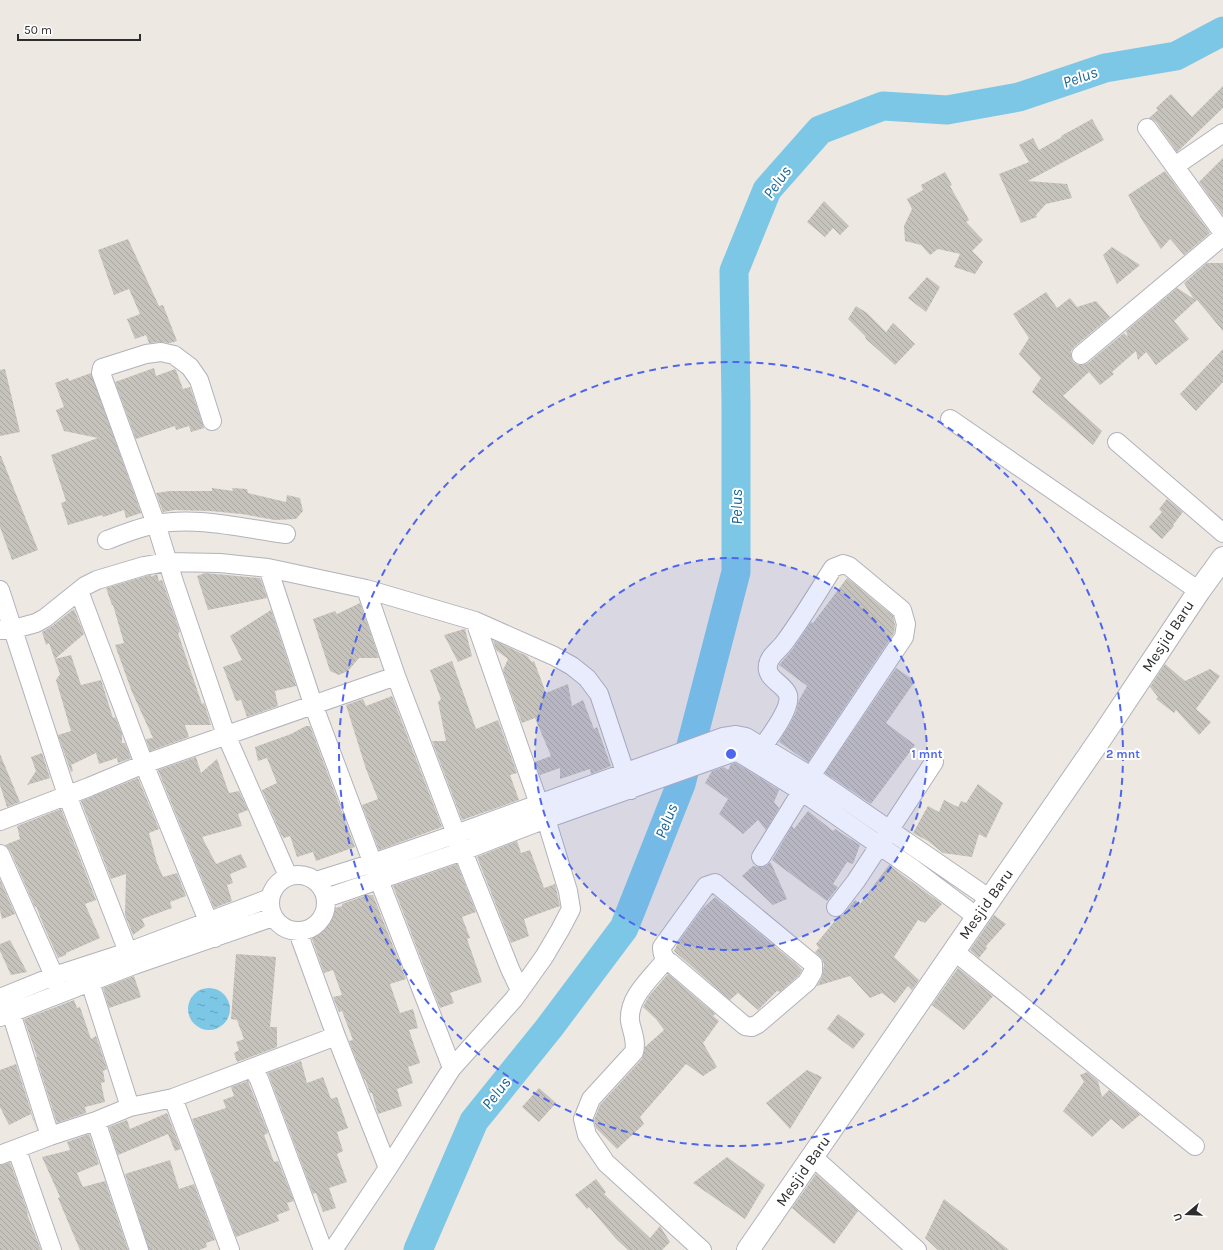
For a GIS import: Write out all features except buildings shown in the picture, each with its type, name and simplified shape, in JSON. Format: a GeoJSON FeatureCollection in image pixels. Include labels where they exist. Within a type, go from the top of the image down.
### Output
{"type":"FeatureCollection","features":[{"type":"Feature","properties":{"kind":"street"},"geometry":{"type":"LineString","coordinates":[[1081,355],[1223,234],[1147,128]]}},
{"type":"Feature","properties":{"kind":"street"},"geometry":{"type":"LineString","coordinates":[[1175,166],[1223,133]]}},
{"type":"Feature","properties":{"kind":"street"},"geometry":{"type":"LineString","coordinates":[[212,421],[199,380],[190,367],[174,355],[161,352],[146,354],[102,368],[101,373],[157,526],[226,735],[288,876]]}},
{"type":"Feature","properties":{"kind":"street"},"geometry":{"type":"LineString","coordinates":[[950,419],[1198,590]]}},
{"type":"Feature","properties":{"kind":"street"},"geometry":{"type":"LineString","coordinates":[[1117,442],[1223,533]]}},
{"type":"Feature","properties":{"kind":"street"},"geometry":{"type":"LineString","coordinates":[[106,540],[180,521],[207,523],[286,534]]}},
{"type":"Feature","properties":{"kind":"street"},"geometry":{"type":"LineString","coordinates":[[8,626],[36,623],[45,618],[85,586],[97,580],[144,566],[166,556],[268,568],[366,589],[475,621],[554,656],[572,666],[587,678],[599,694],[630,771],[635,788]]}},
{"type":"Feature","properties":{"kind":"street","name":"Mesjid Baru"},"geometry":{"type":"LineString","coordinates":[[748,1250],[1103,735],[1198,590],[1223,558]]}},
{"type":"Feature","properties":{"kind":"street"},"geometry":{"type":"LineString","coordinates":[[753,761],[778,726],[788,699],[788,693],[774,680],[767,667],[770,660],[784,643],[833,568],[843,564],[849,566],[902,610],[906,624],[904,636],[810,776],[761,857]]}},
{"type":"Feature","properties":{"kind":"street"},"geometry":{"type":"LineString","coordinates":[[268,568],[313,704],[452,1068]]}},
{"type":"Feature","properties":{"kind":"street"},"geometry":{"type":"LineString","coordinates":[[366,589],[396,676],[456,834],[510,969],[520,990]]}},
{"type":"Feature","properties":{"kind":"street"},"geometry":{"type":"LineString","coordinates":[[0,590],[8,626],[67,795],[131,959]]}},
{"type":"Feature","properties":{"kind":"street"},"geometry":{"type":"LineString","coordinates":[[79,591],[144,764],[211,930]]}},
{"type":"Feature","properties":{"kind":"street"},"geometry":{"type":"LineString","coordinates":[[333,1250],[452,1068],[514,999],[544,956],[571,909],[568,892],[542,812],[475,621]]}},
{"type":"Feature","properties":{"kind":"street"},"geometry":{"type":"LineString","coordinates":[[0,821],[144,764],[396,676]]}},
{"type":"Feature","properties":{"kind":"street"},"geometry":{"type":"LineString","coordinates":[[316,881],[456,834],[635,788],[726,745],[736,735],[746,737],[763,746],[810,776],[990,899]]}},
{"type":"Feature","properties":{"kind":"street"},"geometry":{"type":"LineString","coordinates":[[326,898],[463,851],[630,771],[726,745],[801,792],[879,845],[977,917]]}},
{"type":"Feature","properties":{"kind":"street"},"geometry":{"type":"LineString","coordinates":[[836,907],[856,881],[879,845],[890,831],[934,762]]}},
{"type":"Feature","properties":{"kind":"street"},"geometry":{"type":"LineString","coordinates":[[0,854],[62,994]]}},
{"type":"Feature","properties":{"kind":"street"},"geometry":{"type":"LineString","coordinates":[[298,874],[308,876],[316,881],[323,889],[326,898],[326,908],[323,918],[308,930],[298,932],[288,930],[279,925],[273,917],[270,908],[270,898],[273,888],[288,876],[298,874]]}},
{"type":"Feature","properties":{"kind":"street"},"geometry":{"type":"LineString","coordinates":[[715,883],[813,964],[813,972],[807,982],[758,1024],[752,1027],[745,1026],[667,961],[662,954],[662,947],[706,886],[715,883]]}},
{"type":"Feature","properties":{"kind":"street"},"geometry":{"type":"LineString","coordinates":[[211,930],[270,898]]}},
{"type":"Feature","properties":{"kind":"street"},"geometry":{"type":"LineString","coordinates":[[4,1006],[54,976],[87,974],[211,930],[273,917]]}},
{"type":"Feature","properties":{"kind":"street"},"geometry":{"type":"LineString","coordinates":[[298,932],[336,1036],[388,1168]]}},
{"type":"Feature","properties":{"kind":"street"},"geometry":{"type":"LineString","coordinates":[[954,950],[1195,1146]]}},
{"type":"Feature","properties":{"kind":"street"},"geometry":{"type":"LineString","coordinates":[[667,961],[663,963],[634,999],[629,1013],[631,1026],[636,1041],[634,1052],[591,1099],[583,1119],[587,1135],[606,1163],[702,1250]]}},
{"type":"Feature","properties":{"kind":"street"},"geometry":{"type":"LineString","coordinates":[[4,1006],[62,994],[87,974]]}},
{"type":"Feature","properties":{"kind":"street"},"geometry":{"type":"LineString","coordinates":[[87,974],[130,1107]]}},
{"type":"Feature","properties":{"kind":"street"},"geometry":{"type":"LineString","coordinates":[[4,1006],[50,1136]]}},
{"type":"Feature","properties":{"kind":"street"},"geometry":{"type":"LineString","coordinates":[[0,1156],[130,1107],[173,1098],[336,1036]]}},
{"type":"Feature","properties":{"kind":"street"},"geometry":{"type":"LineString","coordinates":[[252,1068],[259,1079],[324,1250]]}},
{"type":"Feature","properties":{"kind":"street"},"geometry":{"type":"LineString","coordinates":[[173,1098],[230,1250]]}},
{"type":"Feature","properties":{"kind":"street"},"geometry":{"type":"LineString","coordinates":[[96,1121],[139,1250]]}},
{"type":"Feature","properties":{"kind":"street"},"geometry":{"type":"LineString","coordinates":[[17,1150],[52,1250]]}},
{"type":"Feature","properties":{"kind":"street"},"geometry":{"type":"LineString","coordinates":[[813,1157],[917,1250]]}},
{"type":"Feature","properties":{"kind":"water"},"geometry":{"type":"Polygon","coordinates":[[[209,988],[224,994],[230,1009],[224,1024],[209,1030],[194,1024],[188,1009],[194,994],[209,988]]]}},
{"type":"Feature","properties":{"kind":"waterway","name":"Pelus"},"geometry":{"type":"LineString","coordinates":[[418,1250],[474,1121],[549,1028],[624,928],[681,784],[736,572],[734,271],[767,190],[820,130],[883,106],[947,110],[1019,97],[1105,68],[1176,56],[1223,31]]}}]}
